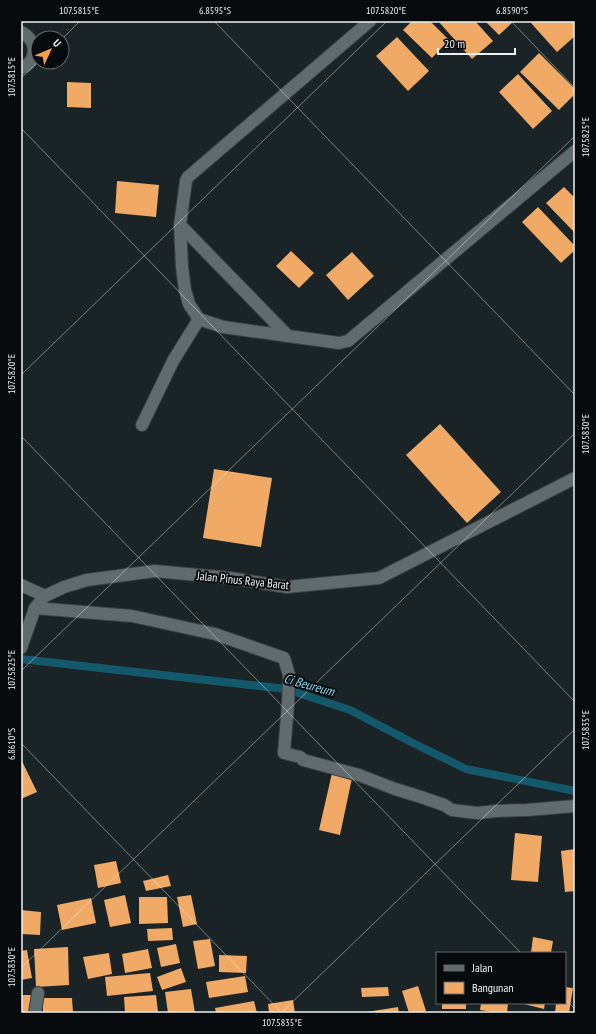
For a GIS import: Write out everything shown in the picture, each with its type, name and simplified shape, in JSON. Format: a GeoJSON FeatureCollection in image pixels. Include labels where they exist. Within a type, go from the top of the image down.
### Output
{"type":"FeatureCollection","features":[{"type":"Feature","properties":{"kind":"street"},"geometry":{"type":"LineString","coordinates":[[370,21],[188,177],[186,181],[180,225],[182,267],[185,290],[189,304],[199,319],[223,327],[339,343],[348,341],[575,151]]}},
{"type":"Feature","properties":{"kind":"street"},"geometry":{"type":"LineString","coordinates":[[21,32],[28,36],[33,44],[34,52],[32,61],[26,67],[21,68]]}},
{"type":"Feature","properties":{"kind":"street"},"geometry":{"type":"LineString","coordinates":[[180,225],[288,336]]}},
{"type":"Feature","properties":{"kind":"street"},"geometry":{"type":"LineString","coordinates":[[142,425],[173,361],[199,319]]}},
{"type":"Feature","properties":{"kind":"street","name":"Jalan Pinus Raya Barat"},"geometry":{"type":"LineString","coordinates":[[21,648],[33,614],[45,596],[64,587],[87,580],[155,571],[230,578],[287,587],[379,578],[575,478]]}},
{"type":"Feature","properties":{"kind":"street"},"geometry":{"type":"LineString","coordinates":[[21,585],[45,596]]}},
{"type":"Feature","properties":{"kind":"street"},"geometry":{"type":"LineString","coordinates":[[33,614],[132,616],[215,634],[284,658],[289,675],[284,753],[300,757],[303,760],[358,775],[395,790],[444,804],[452,810],[477,813],[575,806]]}},
{"type":"Feature","properties":{"kind":"street"},"geometry":{"type":"LineString","coordinates":[[35,1013],[38,993]]}},
{"type":"Feature","properties":{"kind":"building"},"geometry":{"type":"Polygon","coordinates":[[[412,21],[430,21],[449,40],[432,58],[403,30],[412,21]]]}},
{"type":"Feature","properties":{"kind":"building"},"geometry":{"type":"Polygon","coordinates":[[[438,21],[475,21],[493,41],[472,59],[438,21]]]}},
{"type":"Feature","properties":{"kind":"building"},"geometry":{"type":"Polygon","coordinates":[[[485,21],[514,21],[499,35],[485,21]]]}},
{"type":"Feature","properties":{"kind":"building"},"geometry":{"type":"Polygon","coordinates":[[[534,21],[575,21],[575,36],[557,52],[531,23],[534,21]]]}},
{"type":"Feature","properties":{"kind":"building"},"geometry":{"type":"Polygon","coordinates":[[[397,37],[429,71],[408,91],[376,56],[397,37]]]}},
{"type":"Feature","properties":{"kind":"building"},"geometry":{"type":"Polygon","coordinates":[[[539,53],[575,89],[575,94],[559,110],[520,72],[539,53]]]}},
{"type":"Feature","properties":{"kind":"building"},"geometry":{"type":"Polygon","coordinates":[[[518,74],[552,111],[533,129],[499,92],[518,74]]]}},
{"type":"Feature","properties":{"kind":"building"},"geometry":{"type":"Polygon","coordinates":[[[67,82],[91,83],[91,108],[67,107],[67,82]]]}},
{"type":"Feature","properties":{"kind":"building"},"geometry":{"type":"Polygon","coordinates":[[[117,181],[159,185],[156,217],[115,213],[117,181]]]}},
{"type":"Feature","properties":{"kind":"building"},"geometry":{"type":"Polygon","coordinates":[[[564,187],[575,198],[575,233],[546,203],[564,187]]]}},
{"type":"Feature","properties":{"kind":"building"},"geometry":{"type":"Polygon","coordinates":[[[538,207],[575,246],[575,250],[561,263],[522,222],[538,207]]]}},
{"type":"Feature","properties":{"kind":"building"},"geometry":{"type":"Polygon","coordinates":[[[291,251],[314,273],[299,288],[276,266],[291,251]]]}},
{"type":"Feature","properties":{"kind":"building"},"geometry":{"type":"Polygon","coordinates":[[[352,252],[374,276],[348,300],[326,275],[352,252]]]}},
{"type":"Feature","properties":{"kind":"building"},"geometry":{"type":"Polygon","coordinates":[[[440,424],[501,492],[467,523],[406,455],[440,424]]]}},
{"type":"Feature","properties":{"kind":"building"},"geometry":{"type":"Polygon","coordinates":[[[214,469],[272,478],[261,547],[203,538],[214,469]]]}},
{"type":"Feature","properties":{"kind":"building"},"geometry":{"type":"Polygon","coordinates":[[[21,759],[37,792],[21,799],[21,759]]]}},
{"type":"Feature","properties":{"kind":"building"},"geometry":{"type":"Polygon","coordinates":[[[332,773],[352,778],[340,835],[319,830],[332,773]]]}},
{"type":"Feature","properties":{"kind":"building"},"geometry":{"type":"Polygon","coordinates":[[[515,833],[542,836],[538,882],[511,880],[515,833]]]}},
{"type":"Feature","properties":{"kind":"building"},"geometry":{"type":"Polygon","coordinates":[[[575,849],[575,891],[565,892],[561,851],[575,849]]]}},
{"type":"Feature","properties":{"kind":"building"},"geometry":{"type":"Polygon","coordinates":[[[116,861],[121,883],[98,888],[94,865],[116,861]]]}},
{"type":"Feature","properties":{"kind":"building"},"geometry":{"type":"Polygon","coordinates":[[[168,875],[171,886],[146,891],[143,881],[168,875]]]}},
{"type":"Feature","properties":{"kind":"building"},"geometry":{"type":"Polygon","coordinates":[[[125,895],[131,923],[110,927],[104,900],[125,895]]]}},
{"type":"Feature","properties":{"kind":"building"},"geometry":{"type":"Polygon","coordinates":[[[191,895],[197,924],[183,927],[177,897],[191,895]]]}},
{"type":"Feature","properties":{"kind":"building"},"geometry":{"type":"Polygon","coordinates":[[[139,897],[167,897],[168,923],[139,924],[139,897]]]}},
{"type":"Feature","properties":{"kind":"building"},"geometry":{"type":"Polygon","coordinates":[[[91,898],[96,923],[62,930],[57,905],[91,898]]]}},
{"type":"Feature","properties":{"kind":"building"},"geometry":{"type":"Polygon","coordinates":[[[21,910],[41,912],[40,935],[21,934],[21,910]]]}},
{"type":"Feature","properties":{"kind":"building"},"geometry":{"type":"Polygon","coordinates":[[[172,928],[173,940],[148,941],[147,929],[172,928]]]}},
{"type":"Feature","properties":{"kind":"building"},"geometry":{"type":"Polygon","coordinates":[[[533,937],[553,941],[551,952],[531,952],[533,937]]]}},
{"type":"Feature","properties":{"kind":"building"},"geometry":{"type":"Polygon","coordinates":[[[210,939],[215,966],[198,969],[193,941],[210,939]]]}},
{"type":"Feature","properties":{"kind":"building"},"geometry":{"type":"Polygon","coordinates":[[[176,944],[180,963],[161,967],[157,948],[176,944]]]}},
{"type":"Feature","properties":{"kind":"building"},"geometry":{"type":"Polygon","coordinates":[[[68,947],[69,985],[36,987],[34,949],[68,947]]]}},
{"type":"Feature","properties":{"kind":"building"},"geometry":{"type":"Polygon","coordinates":[[[148,949],[152,968],[125,973],[122,954],[148,949]]]}},
{"type":"Feature","properties":{"kind":"building"},"geometry":{"type":"Polygon","coordinates":[[[27,950],[32,978],[21,980],[21,951],[27,950]]]}},
{"type":"Feature","properties":{"kind":"building"},"geometry":{"type":"Polygon","coordinates":[[[109,953],[112,974],[88,979],[83,957],[109,953]]]}},
{"type":"Feature","properties":{"kind":"building"},"geometry":{"type":"Polygon","coordinates":[[[219,955],[247,956],[246,973],[219,972],[219,955]]]}},
{"type":"Feature","properties":{"kind":"building"},"geometry":{"type":"Polygon","coordinates":[[[181,968],[186,982],[162,990],[157,977],[181,968]]]}},
{"type":"Feature","properties":{"kind":"building"},"geometry":{"type":"Polygon","coordinates":[[[150,973],[153,991],[107,996],[105,977],[150,973]]]}},
{"type":"Feature","properties":{"kind":"building"},"geometry":{"type":"Polygon","coordinates":[[[245,976],[248,992],[209,998],[206,982],[245,976]]]}},
{"type":"Feature","properties":{"kind":"building"},"geometry":{"type":"Polygon","coordinates":[[[418,986],[426,1011],[420,1013],[409,1013],[402,991],[418,986]]]}},
{"type":"Feature","properties":{"kind":"building"},"geometry":{"type":"Polygon","coordinates":[[[388,987],[389,996],[362,997],[361,988],[388,987]]]}},
{"type":"Feature","properties":{"kind":"building"},"geometry":{"type":"Polygon","coordinates":[[[566,987],[573,988],[569,1013],[555,1013],[556,1004],[566,1004],[566,987]]]}},
{"type":"Feature","properties":{"kind":"building"},"geometry":{"type":"Polygon","coordinates":[[[191,989],[195,1013],[168,1013],[165,992],[191,989]]]}},
{"type":"Feature","properties":{"kind":"building"},"geometry":{"type":"Polygon","coordinates":[[[21,995],[34,995],[29,1013],[21,1013],[21,995]]]}},
{"type":"Feature","properties":{"kind":"building"},"geometry":{"type":"Polygon","coordinates":[[[156,995],[158,1012],[125,1013],[124,997],[156,995]]]}},
{"type":"Feature","properties":{"kind":"building"},"geometry":{"type":"Polygon","coordinates":[[[43,998],[72,998],[73,1013],[43,1013],[43,998]]]}},
{"type":"Feature","properties":{"kind":"building"},"geometry":{"type":"Polygon","coordinates":[[[293,1000],[295,1013],[269,1013],[268,1004],[293,1000]]]}},
{"type":"Feature","properties":{"kind":"building"},"geometry":{"type":"Polygon","coordinates":[[[254,1001],[257,1013],[216,1013],[215,1008],[254,1001]]]}},
{"type":"Feature","properties":{"kind":"building"},"geometry":{"type":"Polygon","coordinates":[[[442,1004],[466,1004],[466,1009],[442,1009],[442,1004]]]}},
{"type":"Feature","properties":{"kind":"building"},"geometry":{"type":"Polygon","coordinates":[[[481,1004],[508,1004],[507,1013],[480,1010],[481,1004]]]}},
{"type":"Feature","properties":{"kind":"building"},"geometry":{"type":"Polygon","coordinates":[[[524,1004],[545,1004],[544,1009],[524,1004]]]}},
{"type":"Feature","properties":{"kind":"building"},"geometry":{"type":"Polygon","coordinates":[[[398,1007],[399,1013],[367,1013],[367,1012],[398,1007]]]}},
{"type":"Feature","properties":{"kind":"waterway","name":"Ci Beureum"},"geometry":{"type":"LineString","coordinates":[[21,659],[286,689],[350,710],[466,769],[575,791]]}}]}
